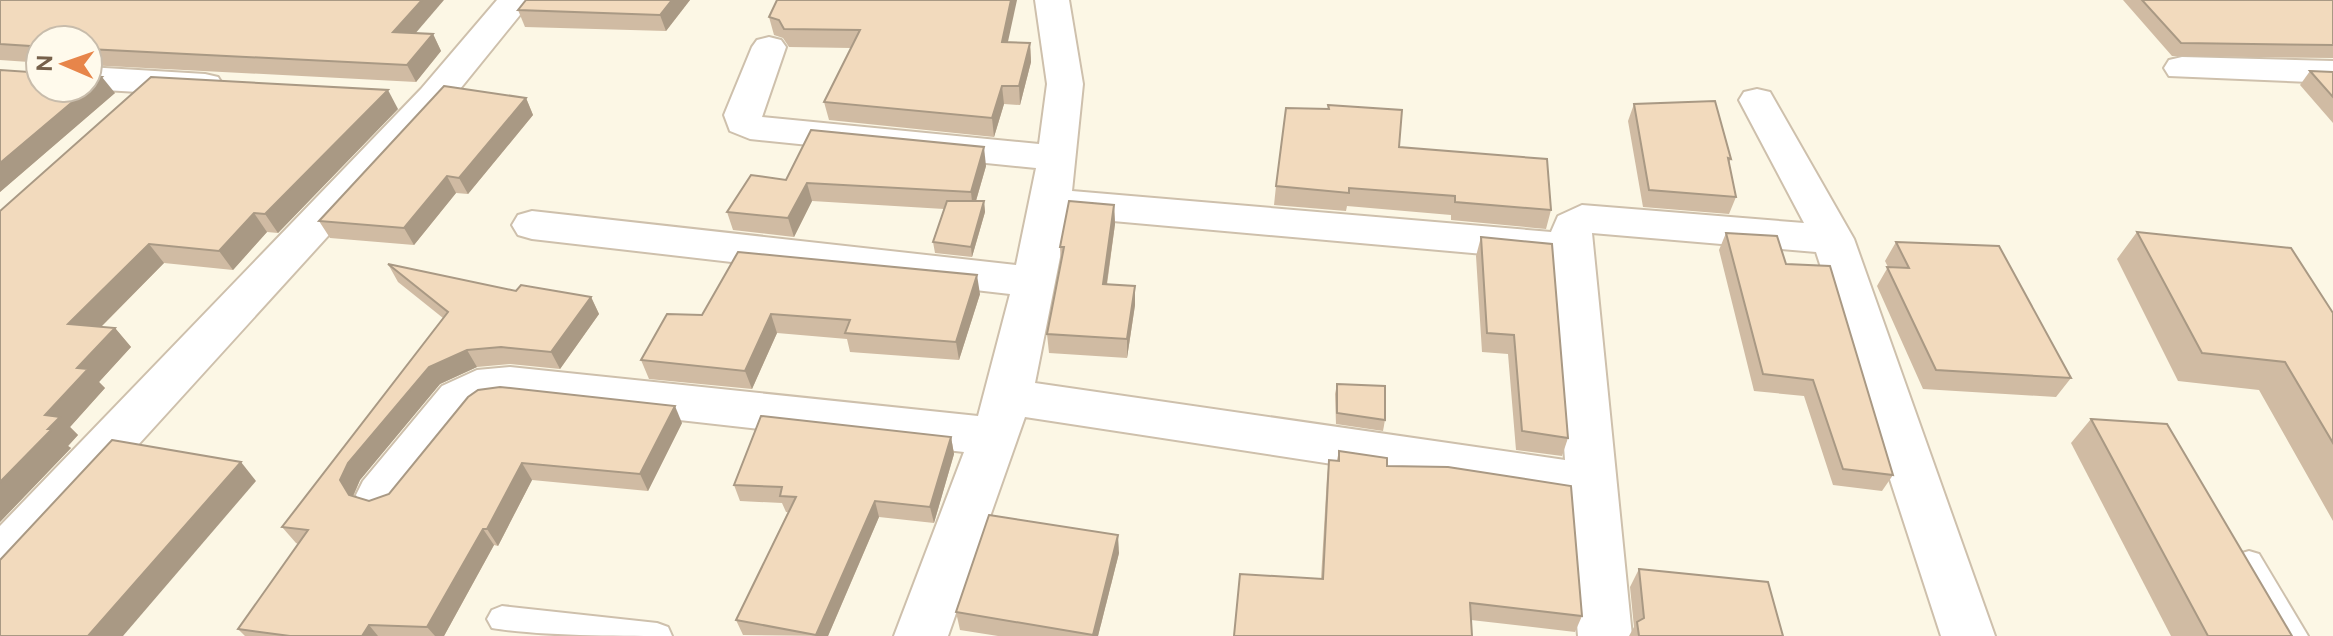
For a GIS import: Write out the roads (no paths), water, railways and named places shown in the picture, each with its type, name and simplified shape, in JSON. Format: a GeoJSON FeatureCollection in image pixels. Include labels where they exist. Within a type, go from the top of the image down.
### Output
{"type":"FeatureCollection","features":[{"type":"Feature","properties":{"kind":"street"},"geometry":{"type":"LineString","coordinates":[[0,561],[434,97],[515,0]]}},
{"type":"Feature","properties":{"kind":"street"},"geometry":{"type":"LineString","coordinates":[[921,636],[1002,417],[1051,202],[1065,84],[1052,0]]}},
{"type":"Feature","properties":{"kind":"street"},"geometry":{"type":"LineString","coordinates":[[769,47],[743,115],[743,123],[750,127],[1057,158]]}},
{"type":"Feature","properties":{"kind":"street"},"geometry":{"type":"LineString","coordinates":[[2182,68],[2333,72]]}},
{"type":"Feature","properties":{"kind":"street"},"geometry":{"type":"LineString","coordinates":[[104,79],[232,86]]}},
{"type":"Feature","properties":{"kind":"street"},"geometry":{"type":"LineString","coordinates":[[118,113],[154,82]]}},
{"type":"Feature","properties":{"kind":"street"},"geometry":{"type":"LineString","coordinates":[[388,95],[434,97]]}},
{"type":"Feature","properties":{"kind":"street"},"geometry":{"type":"LineString","coordinates":[[1757,100],[1833,239],[1968,636]]}},
{"type":"Feature","properties":{"kind":"street"},"geometry":{"type":"LineString","coordinates":[[1051,202],[1571,248]]}},
{"type":"Feature","properties":{"kind":"street"},"geometry":{"type":"LineString","coordinates":[[1605,636],[1571,248],[1572,226],[1582,219],[1833,239]]}},
{"type":"Feature","properties":{"kind":"street"},"geometry":{"type":"LineString","coordinates":[[532,225],[1034,282]]}},
{"type":"Feature","properties":{"kind":"street"},"geometry":{"type":"LineString","coordinates":[[381,495],[459,399],[477,388],[510,384],[1002,417],[1591,484]]}},
{"type":"Feature","properties":{"kind":"lane"},"geometry":{"type":"LineString","coordinates":[[2238,545],[2293,636]]}},
{"type":"Feature","properties":{"kind":"lane"},"geometry":{"type":"LineString","coordinates":[[502,619],[657,636]]}}]}
